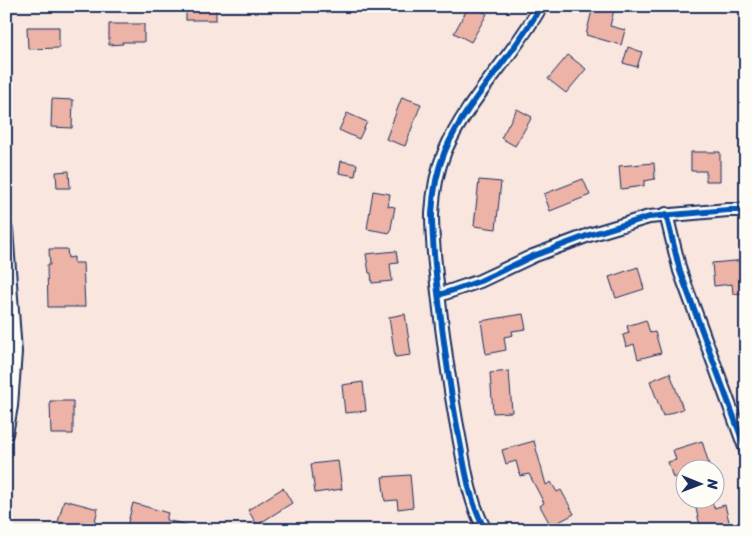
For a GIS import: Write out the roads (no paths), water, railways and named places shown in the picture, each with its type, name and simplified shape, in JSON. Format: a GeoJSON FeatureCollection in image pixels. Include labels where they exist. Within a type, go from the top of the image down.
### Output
{"type":"FeatureCollection","features":[{"type":"Feature","properties":{"kind":"street"},"geometry":{"type":"LineString","coordinates":[[485,530],[476,513],[465,470],[450,391],[435,264],[432,213],[435,186],[445,152],[466,112],[530,25],[541,6]]}},
{"type":"Feature","properties":{"kind":"street"},"geometry":{"type":"LineString","coordinates":[[439,295],[480,281],[533,256],[589,235],[649,217],[666,214],[746,210]]}},
{"type":"Feature","properties":{"kind":"street"},"geometry":{"type":"LineString","coordinates":[[666,214],[680,271],[746,450]]}},
{"type":"Feature","properties":{"kind":"street"},"geometry":{"type":"LineString","coordinates":[[6,228],[14,352],[11,406],[6,434]]}}]}
